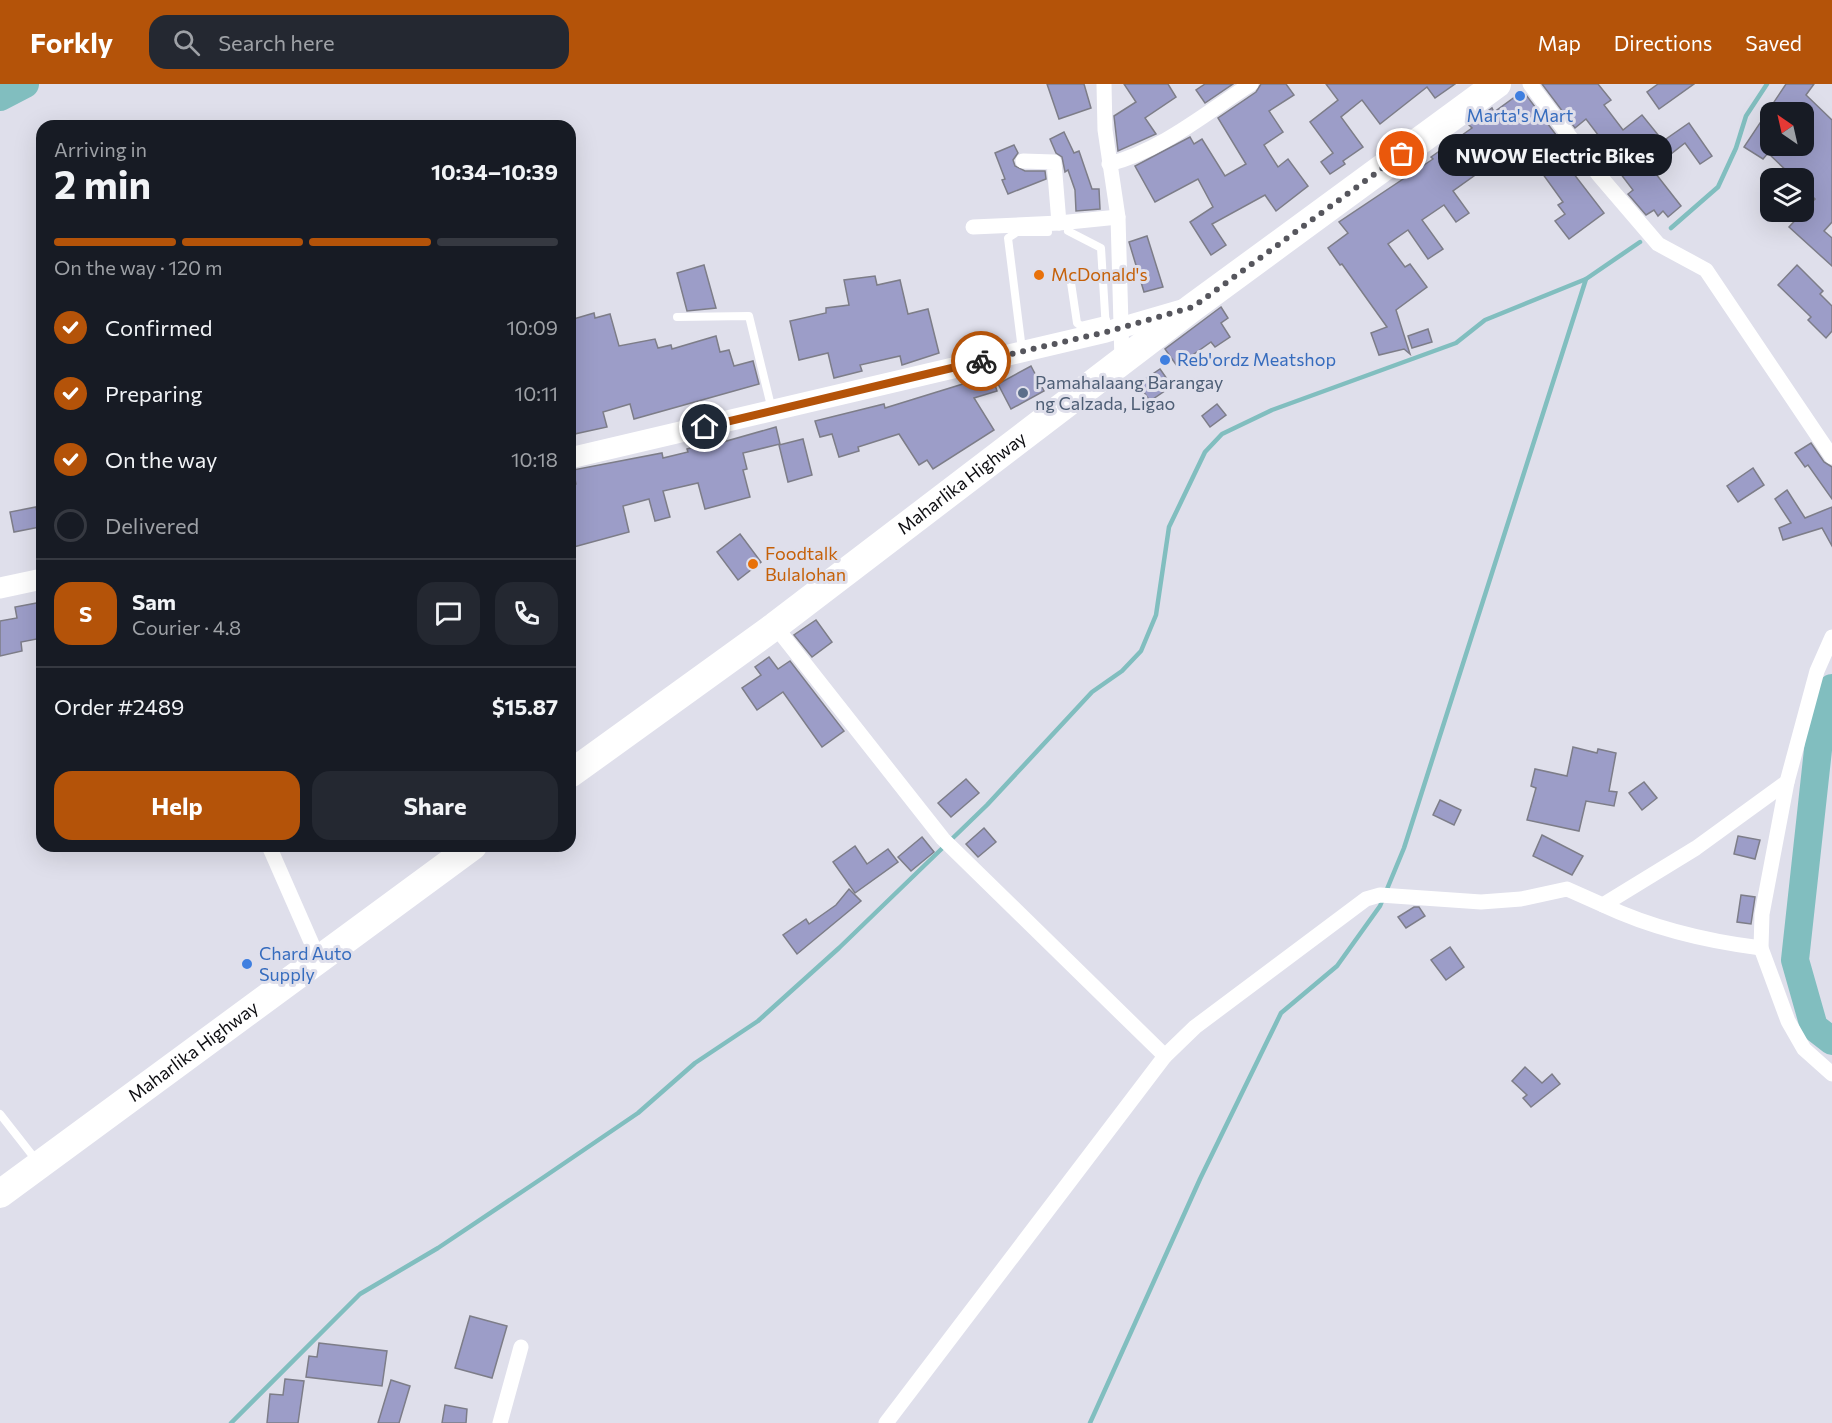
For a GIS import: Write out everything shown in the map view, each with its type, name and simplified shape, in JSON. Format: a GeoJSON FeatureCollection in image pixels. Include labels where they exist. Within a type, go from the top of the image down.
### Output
{"type":"FeatureCollection","features":[{"type":"Feature","properties":{"kind":"highway","name":"Maharlika Highway"},"geometry":{"type":"LineString","coordinates":[[576,770],[775,626],[1193,307],[1497,84]]}},
{"type":"Feature","properties":{"kind":"highway","name":"Maharlika Highway"},"geometry":{"type":"LineString","coordinates":[[0,1194],[465,852]]}},
{"type":"Feature","properties":{"kind":"main road"},"geometry":{"type":"LineString","coordinates":[[576,457],[1022,351],[1193,307]]}},
{"type":"Feature","properties":{"kind":"main road"},"geometry":{"type":"LineString","coordinates":[[0,588],[36,580]]}},
{"type":"Feature","properties":{"kind":"street"},"geometry":{"type":"LineString","coordinates":[[1104,84],[1109,164],[1118,217],[1112,326],[1122,361]]}},
{"type":"Feature","properties":{"kind":"street"},"geometry":{"type":"LineString","coordinates":[[1109,164],[1124,160],[1166,139],[1251,84]]}},
{"type":"Feature","properties":{"kind":"street"},"geometry":{"type":"LineString","coordinates":[[1530,84],[1598,174],[1658,244],[1706,270],[1832,457]]}},
{"type":"Feature","properties":{"kind":"street"},"geometry":{"type":"LineString","coordinates":[[1023,162],[1054,162],[1058,229]]}},
{"type":"Feature","properties":{"kind":"street"},"geometry":{"type":"LineString","coordinates":[[973,227],[1058,229],[1118,217]]}},
{"type":"Feature","properties":{"kind":"street"},"geometry":{"type":"LineString","coordinates":[[775,626],[943,839],[1165,1056]]}},
{"type":"Feature","properties":{"kind":"street"},"geometry":{"type":"LineString","coordinates":[[1832,637],[1817,671],[1787,782],[1762,914],[1761,948],[1788,1021],[1804,1049],[1832,1074]]}},
{"type":"Feature","properties":{"kind":"street"},"geometry":{"type":"LineString","coordinates":[[1603,905],[1696,848],[1787,782]]}},
{"type":"Feature","properties":{"kind":"street"},"geometry":{"type":"LineString","coordinates":[[272,852],[319,960]]}},
{"type":"Feature","properties":{"kind":"street"},"geometry":{"type":"LineString","coordinates":[[886,1423],[1165,1056],[1195,1027],[1366,898],[1380,895],[1481,902],[1521,899],[1568,889],[1640,922],[1704,941],[1761,948]]}},
{"type":"Feature","properties":{"kind":"street"},"geometry":{"type":"LineString","coordinates":[[500,1423],[520,1347]]}},
{"type":"Feature","properties":{"kind":"lane"},"geometry":{"type":"LineString","coordinates":[[1022,351],[1008,238],[1017,232],[1058,229],[1101,248],[1112,326],[1081,326],[1077,323],[1070,276]]}},
{"type":"Feature","properties":{"kind":"lane"},"geometry":{"type":"LineString","coordinates":[[677,317],[749,316],[773,411]]}},
{"type":"Feature","properties":{"kind":"lane"},"geometry":{"type":"LineString","coordinates":[[0,1114],[40,1166]]}},
{"type":"Feature","properties":{"kind":"building"},"geometry":{"type":"Polygon","coordinates":[[[1047,84],[1084,84],[1091,108],[1059,119],[1047,84]]]}},
{"type":"Feature","properties":{"kind":"building"},"geometry":{"type":"Polygon","coordinates":[[[1124,84],[1168,84],[1176,97],[1145,118],[1156,134],[1118,151],[1114,116],[1136,102],[1124,84]]]}},
{"type":"Feature","properties":{"kind":"building"},"geometry":{"type":"Polygon","coordinates":[[[1205,84],[1233,84],[1205,103],[1196,90],[1205,84]]]}},
{"type":"Feature","properties":{"kind":"building"},"geometry":{"type":"Polygon","coordinates":[[[1261,84],[1286,84],[1294,95],[1269,111],[1283,132],[1264,145],[1278,167],[1288,159],[1308,186],[1276,211],[1265,195],[1212,224],[1226,245],[1211,255],[1190,222],[1213,207],[1198,179],[1155,202],[1135,166],[1190,137],[1194,144],[1202,139],[1225,176],[1246,164],[1218,118],[1256,92],[1261,84]]]}},
{"type":"Feature","properties":{"kind":"building"},"geometry":{"type":"Polygon","coordinates":[[[1326,84],[1455,84],[1435,98],[1427,87],[1380,124],[1362,100],[1341,117],[1363,147],[1343,161],[1345,164],[1330,174],[1321,162],[1333,153],[1310,122],[1338,100],[1326,84]]]}},
{"type":"Feature","properties":{"kind":"building"},"geometry":{"type":"Polygon","coordinates":[[[1542,84],[1598,84],[1611,100],[1604,105],[1623,130],[1642,115],[1663,141],[1689,123],[1712,156],[1700,164],[1685,143],[1652,169],[1681,206],[1668,217],[1663,211],[1658,216],[1654,210],[1646,215],[1628,194],[1633,190],[1617,169],[1621,165],[1586,119],[1575,128],[1542,84]]]}},
{"type":"Feature","properties":{"kind":"building"},"geometry":{"type":"Polygon","coordinates":[[[1658,84],[1694,84],[1659,109],[1647,92],[1658,84]]]}},
{"type":"Feature","properties":{"kind":"building"},"geometry":{"type":"Polygon","coordinates":[[[1786,84],[1814,84],[1806,95],[1813,102],[1774,102],[1786,84]]]}},
{"type":"Feature","properties":{"kind":"building"},"geometry":{"type":"Polygon","coordinates":[[[1523,91],[1578,164],[1570,169],[1604,213],[1569,239],[1555,221],[1565,214],[1558,205],[1563,202],[1527,152],[1502,171],[1495,161],[1453,191],[1469,213],[1456,222],[1444,205],[1422,220],[1443,249],[1428,259],[1408,230],[1388,244],[1405,267],[1410,264],[1427,287],[1396,310],[1410,354],[1404,349],[1379,355],[1371,333],[1387,327],[1328,248],[1348,233],[1339,222],[1433,159],[1431,157],[1472,128],[1469,125],[1492,108],[1494,112],[1523,91]]]}},
{"type":"Feature","properties":{"kind":"building"},"geometry":{"type":"Polygon","coordinates":[[[1814,103],[1832,120],[1832,222],[1824,231],[1832,238],[1832,266],[1789,227],[1794,222],[1814,222],[1814,168],[1784,168],[1771,156],[1814,156],[1814,103]]]}},
{"type":"Feature","properties":{"kind":"building"},"geometry":{"type":"Polygon","coordinates":[[[1760,123],[1760,156],[1766,156],[1763,159],[1744,147],[1760,123]]]}},
{"type":"Feature","properties":{"kind":"building"},"geometry":{"type":"Polygon","coordinates":[[[1064,132],[1074,153],[1079,151],[1092,189],[1099,189],[1100,209],[1076,211],[1075,190],[1068,170],[1065,172],[1062,157],[1056,153],[1050,139],[1064,132]]]}},
{"type":"Feature","properties":{"kind":"building"},"geometry":{"type":"Polygon","coordinates":[[[1014,145],[1018,153],[1013,160],[1015,166],[1025,171],[1045,171],[1046,179],[1008,194],[995,153],[1014,145]]]}},
{"type":"Feature","properties":{"kind":"building"},"geometry":{"type":"Polygon","coordinates":[[[1147,236],[1163,287],[1144,292],[1129,242],[1147,236]]]}},
{"type":"Feature","properties":{"kind":"building"},"geometry":{"type":"Polygon","coordinates":[[[704,265],[716,308],[687,311],[677,273],[704,265]]]}},
{"type":"Feature","properties":{"kind":"building"},"geometry":{"type":"Polygon","coordinates":[[[1797,265],[1823,291],[1820,294],[1832,306],[1832,331],[1826,338],[1808,320],[1811,317],[1778,285],[1797,265]]]}},
{"type":"Feature","properties":{"kind":"building"},"geometry":{"type":"Polygon","coordinates":[[[875,276],[877,285],[900,280],[908,314],[928,309],[939,353],[902,365],[900,356],[860,365],[862,371],[834,378],[828,353],[799,360],[790,321],[826,313],[826,308],[849,305],[844,280],[875,276]]]}},
{"type":"Feature","properties":{"kind":"building"},"geometry":{"type":"Polygon","coordinates":[[[1221,307],[1228,318],[1221,323],[1230,337],[1215,347],[1211,342],[1177,366],[1165,349],[1221,307]]]}},
{"type":"Feature","properties":{"kind":"building"},"geometry":{"type":"Polygon","coordinates":[[[594,313],[595,318],[610,314],[619,346],[655,339],[658,348],[671,345],[672,349],[716,336],[720,352],[729,350],[734,366],[753,361],[759,384],[634,419],[630,404],[603,412],[607,427],[576,434],[576,318],[594,313]]]}},
{"type":"Feature","properties":{"kind":"building"},"geometry":{"type":"Polygon","coordinates":[[[1428,329],[1432,342],[1412,348],[1408,336],[1428,329]]]}},
{"type":"Feature","properties":{"kind":"building"},"geometry":{"type":"Polygon","coordinates":[[[1031,366],[1044,391],[1011,409],[998,384],[1031,366]]]}},
{"type":"Feature","properties":{"kind":"building"},"geometry":{"type":"Polygon","coordinates":[[[1160,369],[1172,386],[1150,401],[1138,384],[1160,369]]]}},
{"type":"Feature","properties":{"kind":"building"},"geometry":{"type":"Polygon","coordinates":[[[992,375],[997,391],[974,398],[994,430],[933,469],[927,460],[919,465],[899,434],[858,447],[859,451],[839,457],[832,434],[820,437],[815,421],[884,404],[885,408],[992,375]]]}},
{"type":"Feature","properties":{"kind":"building"},"geometry":{"type":"Polygon","coordinates":[[[1217,404],[1226,415],[1210,427],[1202,416],[1217,404]]]}},
{"type":"Feature","properties":{"kind":"building"},"geometry":{"type":"Polygon","coordinates":[[[776,427],[780,444],[743,453],[747,469],[743,470],[750,497],[705,509],[698,483],[663,491],[670,517],[655,521],[649,499],[623,506],[629,532],[576,546],[576,469],[662,453],[663,458],[688,452],[687,449],[703,444],[715,441],[716,444],[776,427]]]}},
{"type":"Feature","properties":{"kind":"building"},"geometry":{"type":"Polygon","coordinates":[[[803,439],[812,475],[788,482],[779,445],[803,439]]]}},
{"type":"Feature","properties":{"kind":"building"},"geometry":{"type":"Polygon","coordinates":[[[1811,443],[1824,462],[1832,467],[1832,499],[1808,465],[1805,467],[1795,453],[1811,443]]]}},
{"type":"Feature","properties":{"kind":"building"},"geometry":{"type":"Polygon","coordinates":[[[1753,468],[1764,485],[1738,502],[1727,486],[1753,468]]]}},
{"type":"Feature","properties":{"kind":"building"},"geometry":{"type":"Polygon","coordinates":[[[1787,490],[1805,518],[1832,507],[1832,546],[1822,528],[1783,540],[1779,528],[1791,523],[1775,499],[1787,490]]]}},
{"type":"Feature","properties":{"kind":"building"},"geometry":{"type":"Polygon","coordinates":[[[36,507],[36,528],[14,532],[10,512],[36,507]]]}},
{"type":"Feature","properties":{"kind":"building"},"geometry":{"type":"Polygon","coordinates":[[[740,534],[761,562],[738,580],[717,552],[740,534]]]}},
{"type":"Feature","properties":{"kind":"building"},"geometry":{"type":"Polygon","coordinates":[[[36,603],[36,639],[21,642],[22,651],[0,656],[0,621],[17,618],[15,607],[36,603]]]}},
{"type":"Feature","properties":{"kind":"building"},"geometry":{"type":"Polygon","coordinates":[[[816,620],[832,642],[812,657],[794,635],[816,620]]]}},
{"type":"Feature","properties":{"kind":"building"},"geometry":{"type":"Polygon","coordinates":[[[769,657],[778,669],[790,661],[844,731],[822,747],[783,692],[757,710],[742,688],[761,675],[755,667],[769,657]]]}},
{"type":"Feature","properties":{"kind":"building"},"geometry":{"type":"Polygon","coordinates":[[[1573,747],[1597,753],[1598,749],[1616,753],[1609,791],[1617,792],[1614,806],[1586,801],[1579,831],[1527,820],[1536,788],[1531,786],[1535,769],[1567,776],[1573,747]]]}},
{"type":"Feature","properties":{"kind":"building"},"geometry":{"type":"Polygon","coordinates":[[[966,779],[979,793],[951,817],[938,803],[966,779]]]}},
{"type":"Feature","properties":{"kind":"building"},"geometry":{"type":"Polygon","coordinates":[[[1644,782],[1657,798],[1642,810],[1629,793],[1644,782]]]}},
{"type":"Feature","properties":{"kind":"building"},"geometry":{"type":"Polygon","coordinates":[[[1440,800],[1461,810],[1454,825],[1433,815],[1440,800]]]}},
{"type":"Feature","properties":{"kind":"building"},"geometry":{"type":"Polygon","coordinates":[[[984,828],[996,842],[978,857],[966,844],[984,828]]]}},
{"type":"Feature","properties":{"kind":"building"},"geometry":{"type":"Polygon","coordinates":[[[1542,835],[1583,856],[1572,875],[1533,856],[1542,835]]]}},
{"type":"Feature","properties":{"kind":"building"},"geometry":{"type":"Polygon","coordinates":[[[1738,836],[1760,840],[1755,859],[1734,854],[1738,836]]]}},
{"type":"Feature","properties":{"kind":"building"},"geometry":{"type":"Polygon","coordinates":[[[922,837],[934,852],[911,871],[898,857],[922,837]]]}},
{"type":"Feature","properties":{"kind":"building"},"geometry":{"type":"Polygon","coordinates":[[[855,846],[867,864],[888,849],[898,862],[855,893],[833,862],[855,846]]]}},
{"type":"Feature","properties":{"kind":"building"},"geometry":{"type":"Polygon","coordinates":[[[849,889],[861,901],[797,954],[783,935],[806,919],[809,924],[836,905],[849,889]]]}},
{"type":"Feature","properties":{"kind":"building"},"geometry":{"type":"Polygon","coordinates":[[[1741,895],[1755,897],[1751,924],[1737,922],[1741,895]]]}},
{"type":"Feature","properties":{"kind":"building"},"geometry":{"type":"Polygon","coordinates":[[[1414,907],[1419,907],[1425,916],[1406,928],[1398,917],[1414,907]]]}},
{"type":"Feature","properties":{"kind":"building"},"geometry":{"type":"Polygon","coordinates":[[[1450,947],[1464,967],[1446,980],[1431,960],[1450,947]]]}},
{"type":"Feature","properties":{"kind":"building"},"geometry":{"type":"Polygon","coordinates":[[[1525,1067],[1542,1083],[1552,1074],[1560,1084],[1531,1107],[1523,1098],[1527,1095],[1512,1081],[1525,1067]]]}},
{"type":"Feature","properties":{"kind":"building"},"geometry":{"type":"Polygon","coordinates":[[[470,1316],[507,1326],[492,1378],[455,1368],[470,1316]]]}},
{"type":"Feature","properties":{"kind":"building"},"geometry":{"type":"Polygon","coordinates":[[[319,1343],[387,1351],[382,1386],[306,1377],[309,1356],[317,1357],[319,1343]]]}},
{"type":"Feature","properties":{"kind":"building"},"geometry":{"type":"Polygon","coordinates":[[[285,1379],[304,1381],[298,1423],[267,1423],[270,1394],[283,1395],[285,1379]]]}},
{"type":"Feature","properties":{"kind":"building"},"geometry":{"type":"Polygon","coordinates":[[[391,1380],[410,1386],[399,1423],[378,1423],[391,1380]]]}},
{"type":"Feature","properties":{"kind":"building"},"geometry":{"type":"Polygon","coordinates":[[[445,1405],[467,1409],[466,1423],[442,1423],[445,1405]]]}},
{"type":"Feature","properties":{"kind":"waterway"},"geometry":{"type":"LineString","coordinates":[[0,97],[25,84]]}},
{"type":"Feature","properties":{"kind":"waterway"},"geometry":{"type":"LineString","coordinates":[[1671,228],[1718,187],[1736,148],[1746,116],[1767,84]]}},
{"type":"Feature","properties":{"kind":"waterway"},"geometry":{"type":"LineString","coordinates":[[231,1423],[360,1294],[438,1248],[638,1113],[695,1063],[758,1021],[839,948],[987,805],[1092,692],[1122,671],[1141,651],[1156,615],[1169,527],[1205,452],[1222,434],[1272,410],[1456,343],[1485,320],[1586,279],[1640,242]]}},
{"type":"Feature","properties":{"kind":"waterway"},"geometry":{"type":"LineString","coordinates":[[1090,1423],[1200,1179],[1281,1013],[1337,966],[1380,906],[1404,848],[1586,279]]}},
{"type":"Feature","properties":{"kind":"waterway"},"geometry":{"type":"LineString","coordinates":[[1832,688],[1823,704],[1795,960],[1814,1027],[1832,1041]]}},
{"type":"Feature","properties":{"kind":"way so far"},"geometry":{"type":"LineString","coordinates":[[981,361],[1106,332],[1193,307],[1402,154]]}},
{"type":"Feature","properties":{"kind":"place","name":"Marta's Mart"},"geometry":{"type":"Point","coordinates":[1520,96]}},
{"type":"Feature","properties":{"kind":"place","name":"NWOW Electric Bikes"},"geometry":{"type":"Point","coordinates":[1402,154]}},
{"type":"Feature","properties":{"kind":"place","name":"McDonald's"},"geometry":{"type":"Point","coordinates":[1039,275]}},
{"type":"Feature","properties":{"kind":"place","name":"Reb'ordz Meatshop"},"geometry":{"type":"Point","coordinates":[1165,360]}},
{"type":"Feature","properties":{"kind":"place","name":"Pamahalaang Barangay ng Calzada, Ligao"},"geometry":{"type":"Point","coordinates":[1023,393]}},
{"type":"Feature","properties":{"kind":"place","name":"Foodtalk Bulalohan"},"geometry":{"type":"Point","coordinates":[753,564]}},
{"type":"Feature","properties":{"kind":"place","name":"Chard Auto Supply"},"geometry":{"type":"Point","coordinates":[247,964]}},
{"type":"Feature","properties":{"kind":"route"},"geometry":{"type":"LineString","coordinates":[[705,427],[981,361]]}}]}
